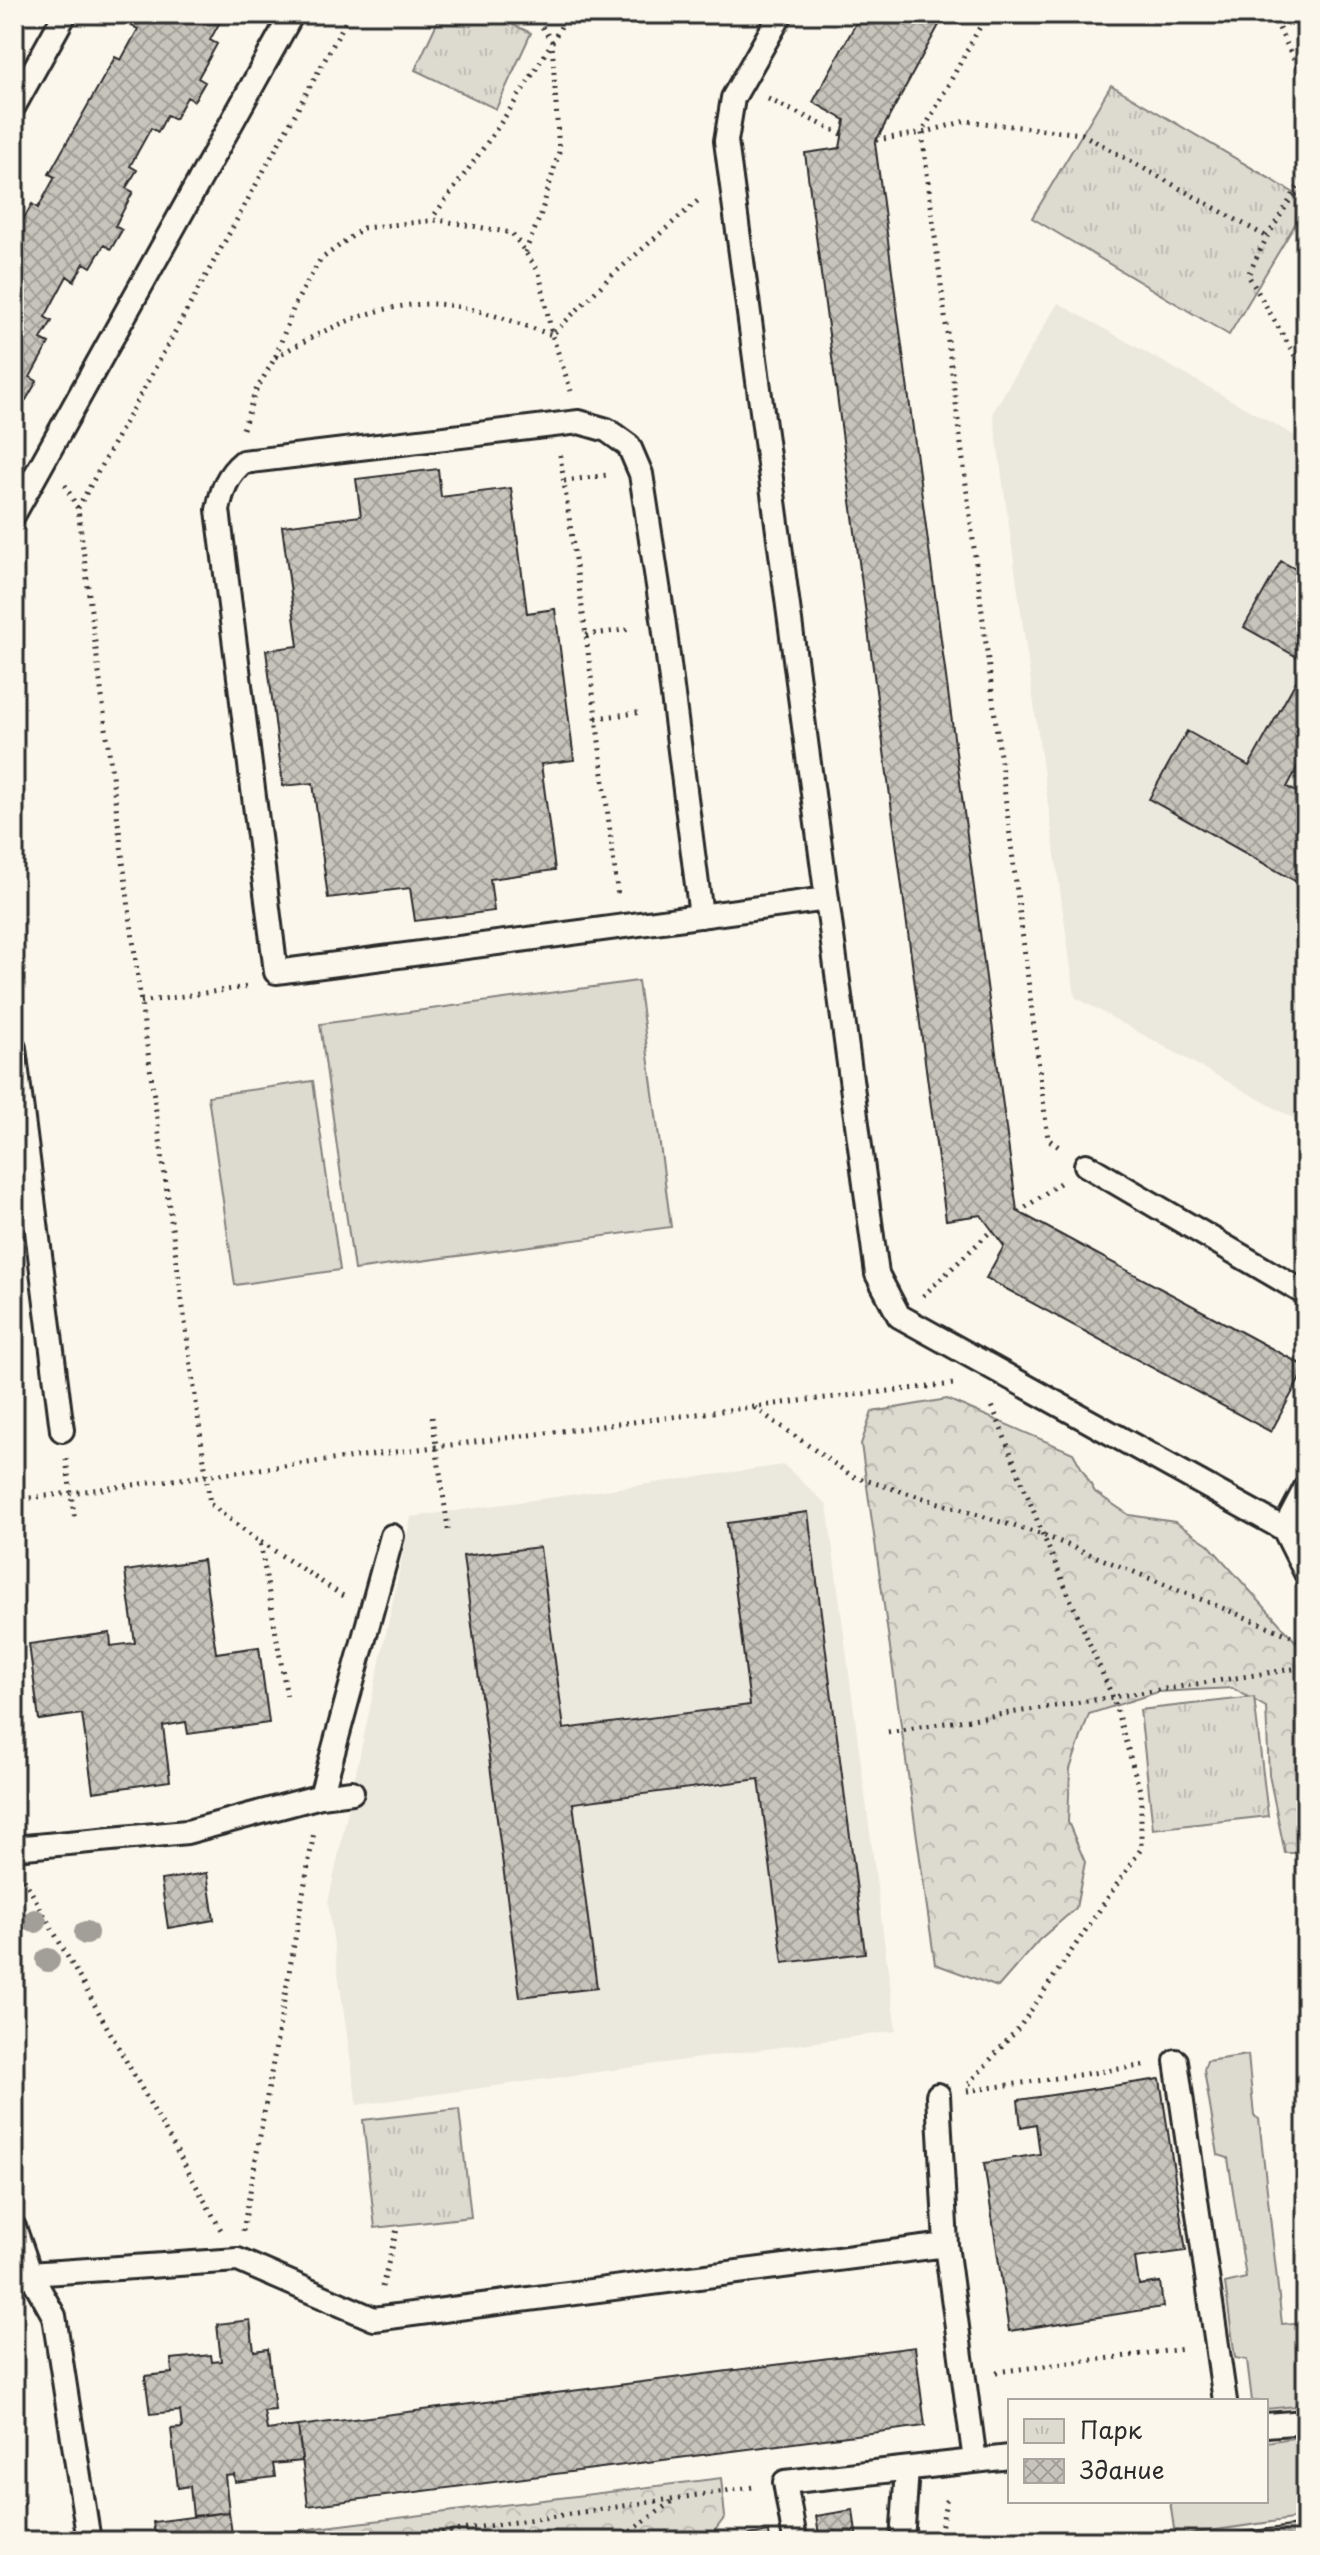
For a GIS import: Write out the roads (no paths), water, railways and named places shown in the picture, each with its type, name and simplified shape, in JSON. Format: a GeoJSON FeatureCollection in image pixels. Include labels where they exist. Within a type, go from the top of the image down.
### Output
{"type":"FeatureCollection","features":[{"type":"Feature","properties":{"kind":"lane"},"geometry":{"type":"LineString","coordinates":[[14,106],[65,14]]}},
{"type":"Feature","properties":{"kind":"lane"},"geometry":{"type":"LineString","coordinates":[[14,514],[292,14]]}},
{"type":"Feature","properties":{"kind":"lane"},"geometry":{"type":"LineString","coordinates":[[781,14],[733,98],[726,141],[877,1274],[899,1316],[988,1374],[1284,1529],[1306,1573]]}},
{"type":"Feature","properties":{"kind":"lane"},"geometry":{"type":"LineString","coordinates":[[701,916],[664,625],[641,474],[629,446],[607,430],[579,422],[243,462],[230,472],[218,510],[276,972],[701,916],[827,899]]}},
{"type":"Feature","properties":{"kind":"lane"},"geometry":{"type":"LineString","coordinates":[[14,1048],[62,1430]]}},
{"type":"Feature","properties":{"kind":"lane"},"geometry":{"type":"LineString","coordinates":[[1086,1165],[1306,1294]]}},
{"type":"Feature","properties":{"kind":"lane"},"geometry":{"type":"LineString","coordinates":[[1284,1529],[1306,1487]]}},
{"type":"Feature","properties":{"kind":"lane"},"geometry":{"type":"LineString","coordinates":[[321,1796],[392,1536]]}},
{"type":"Feature","properties":{"kind":"lane"},"geometry":{"type":"LineString","coordinates":[[14,1848],[187,1832],[321,1796],[352,1792]]}},
{"type":"Feature","properties":{"kind":"lane"},"geometry":{"type":"LineString","coordinates":[[1176,2061],[1225,2399]]}},
{"type":"Feature","properties":{"kind":"lane"},"geometry":{"type":"LineString","coordinates":[[938,2095],[946,2245],[975,2461]]}},
{"type":"Feature","properties":{"kind":"lane"},"geometry":{"type":"LineString","coordinates":[[14,2227],[22,2274],[54,2316],[89,2541]]}},
{"type":"Feature","properties":{"kind":"lane"},"geometry":{"type":"LineString","coordinates":[[22,2274],[238,2260],[374,2319],[946,2245]]}},
{"type":"Feature","properties":{"kind":"lane"},"geometry":{"type":"LineString","coordinates":[[1268,2425],[1306,2422]]}},
{"type":"Feature","properties":{"kind":"lane"},"geometry":{"type":"LineString","coordinates":[[795,2540],[785,2482],[1008,2457]]}},
{"type":"Feature","properties":{"kind":"lane"},"geometry":{"type":"LineString","coordinates":[[902,2541],[907,2469]]}}]}
